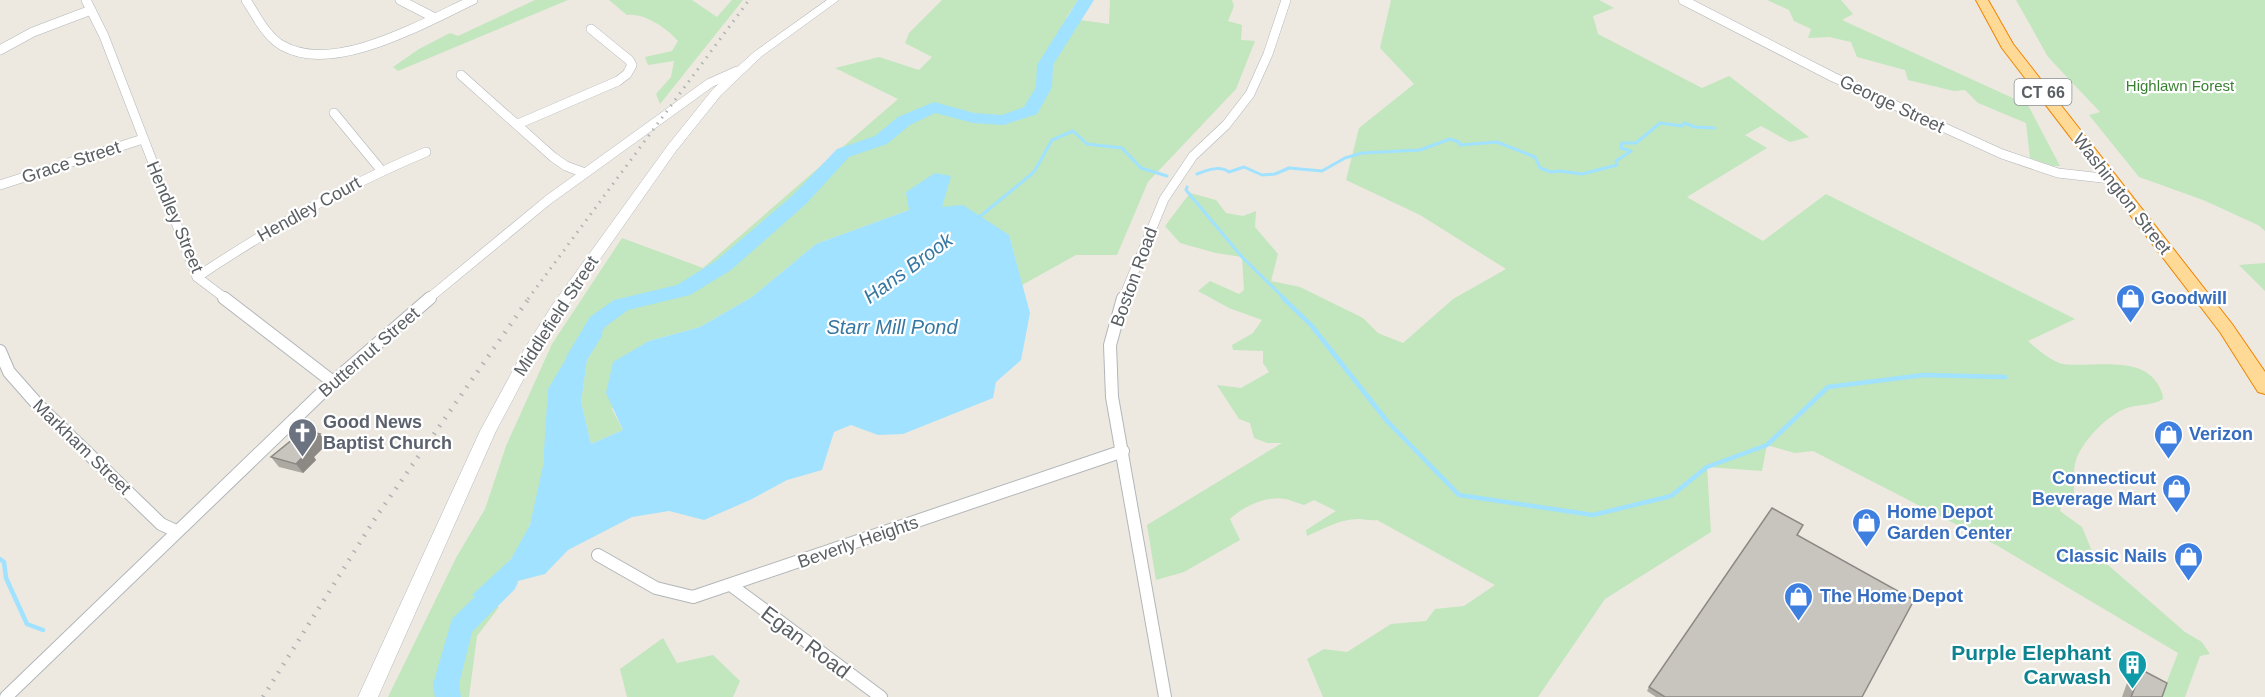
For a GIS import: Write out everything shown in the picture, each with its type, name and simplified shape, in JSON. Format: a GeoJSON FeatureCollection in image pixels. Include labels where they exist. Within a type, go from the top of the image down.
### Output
{"type":"FeatureCollection","features":[{"type":"Feature","properties":{"kind":"highway","name":"Washington Street"},"geometry":{"type":"LineString","coordinates":[[1982,0],[2007,45],[2226,327],[2265,387]]}},
{"type":"Feature","properties":{"kind":"main road","name":"Middlefield Street"},"geometry":{"type":"LineString","coordinates":[[368,697],[488,431],[532,348],[597,250],[696,116],[737,71],[766,47],[834,0]]}},
{"type":"Feature","properties":{"kind":"street","name":"Hendley Street"},"geometry":{"type":"LineString","coordinates":[[86,0],[104,36],[197,277],[333,382]]}},
{"type":"Feature","properties":{"kind":"street"},"geometry":{"type":"LineString","coordinates":[[246,0],[282,46],[312,54],[350,51],[473,0]]}},
{"type":"Feature","properties":{"kind":"street"},"geometry":{"type":"LineString","coordinates":[[400,0],[433,17]]}},
{"type":"Feature","properties":{"kind":"street","name":"Boston Road"},"geometry":{"type":"LineString","coordinates":[[1165,697],[1112,397],[1110,345],[1124,295],[1164,199],[1192,156],[1226,124],[1250,94],[1268,54],[1286,0]]}},
{"type":"Feature","properties":{"kind":"street","name":"George Street"},"geometry":{"type":"LineString","coordinates":[[1683,0],[1833,77],[2012,159],[2058,173],[2111,179]]}},
{"type":"Feature","properties":{"kind":"street"},"geometry":{"type":"LineString","coordinates":[[0,50],[33,32],[91,10]]}},
{"type":"Feature","properties":{"kind":"street"},"geometry":{"type":"LineString","coordinates":[[518,124],[618,81],[627,74],[632,65],[629,60],[591,29]]}},
{"type":"Feature","properties":{"kind":"street","name":"Butternut Street"},"geometry":{"type":"LineString","coordinates":[[6,697],[333,382],[499,240],[585,173],[710,83],[737,71]]}},
{"type":"Feature","properties":{"kind":"street"},"geometry":{"type":"LineString","coordinates":[[461,75],[554,157],[585,173]]}},
{"type":"Feature","properties":{"kind":"street"},"geometry":{"type":"LineString","coordinates":[[333,112],[381,170]]}},
{"type":"Feature","properties":{"kind":"street","name":"Grace Street"},"geometry":{"type":"LineString","coordinates":[[0,185],[143,139]]}},
{"type":"Feature","properties":{"kind":"street","name":"Hendley Court"},"geometry":{"type":"LineString","coordinates":[[197,277],[297,213],[381,170],[426,152]]}},
{"type":"Feature","properties":{"kind":"street","name":"Markham Street"},"geometry":{"type":"LineString","coordinates":[[0,351],[9,372],[39,406],[161,524],[176,531]]}},
{"type":"Feature","properties":{"kind":"street","name":"Beverly Heights"},"geometry":{"type":"LineString","coordinates":[[598,555],[664,593],[677,597],[693,597],[732,586],[1123,451]]}},
{"type":"Feature","properties":{"kind":"street","name":"Egan Road"},"geometry":{"type":"LineString","coordinates":[[732,586],[880,697]]}},
{"type":"Feature","properties":{"kind":"green space"},"geometry":{"type":"Polygon","coordinates":[[[535,0],[568,0],[398,71],[393,67],[419,49],[450,33],[458,36],[535,0]]]}},
{"type":"Feature","properties":{"kind":"green space"},"geometry":{"type":"Polygon","coordinates":[[[609,0],[692,0],[717,17],[732,0],[743,0],[660,104],[656,94],[671,77],[674,61],[648,65],[645,57],[672,51],[678,41],[655,22],[641,16],[627,15],[609,0]]]}},
{"type":"Feature","properties":{"kind":"green space"},"geometry":{"type":"Polygon","coordinates":[[[942,0],[1078,0],[1066,18],[1109,24],[1110,0],[1232,0],[1234,6],[1228,21],[1242,25],[1241,40],[1255,41],[1236,89],[1148,182],[1117,255],[1076,255],[1022,285],[1009,235],[909,210],[816,244],[752,297],[700,327],[649,341],[612,409],[623,430],[591,444],[581,402],[587,360],[602,334],[548,389],[544,455],[537,501],[531,522],[510,560],[473,595],[499,607],[477,636],[469,697],[388,697],[457,556],[485,509],[506,446],[552,344],[622,238],[703,268],[898,99],[835,68],[879,57],[919,70],[932,57],[905,43],[909,33],[942,0]]]}},
{"type":"Feature","properties":{"kind":"green space"},"geometry":{"type":"Polygon","coordinates":[[[1391,0],[1599,0],[1614,8],[1593,16],[1598,34],[1702,88],[1729,76],[1809,137],[1790,142],[1761,126],[1745,135],[1767,148],[1687,197],[1763,241],[1826,194],[2075,319],[2028,341],[2054,361],[2075,365],[2129,366],[2151,376],[2159,386],[2163,399],[2119,411],[2095,431],[2082,448],[2075,464],[2074,497],[2062,501],[2060,511],[2082,527],[2092,551],[2185,632],[2202,642],[2210,654],[2200,656],[2185,697],[2161,697],[2178,653],[1998,546],[1813,451],[1795,453],[1767,445],[1762,471],[1707,467],[1711,532],[1605,599],[1538,697],[1323,697],[1307,659],[1324,649],[1347,652],[1391,624],[1426,621],[1435,609],[1464,606],[1495,585],[1377,520],[1345,521],[1307,536],[1306,530],[1336,511],[1314,500],[1304,505],[1278,498],[1263,500],[1248,506],[1230,519],[1240,540],[1184,572],[1156,580],[1147,525],[1282,443],[1267,443],[1254,438],[1250,423],[1239,419],[1217,385],[1241,388],[1269,372],[1263,363],[1263,351],[1233,350],[1232,345],[1253,333],[1262,320],[1229,308],[1198,291],[1210,281],[1239,294],[1244,290],[1242,257],[1216,253],[1180,243],[1165,226],[1190,193],[1216,200],[1226,213],[1243,216],[1256,211],[1255,227],[1278,254],[1271,281],[1300,287],[1363,318],[1378,333],[1403,343],[1453,299],[1506,269],[1420,215],[1346,180],[1359,128],[1414,84],[1380,48],[1391,0]]]}},
{"type":"Feature","properties":{"kind":"green space"},"geometry":{"type":"Polygon","coordinates":[[[1767,0],[1841,0],[1853,14],[1842,20],[2028,105],[2060,166],[2053,166],[2030,158],[2026,123],[1978,103],[1965,90],[1954,91],[1908,80],[1905,70],[1857,57],[1851,42],[1829,37],[1808,38],[1811,29],[1794,21],[1789,10],[1767,0]]]}},
{"type":"Feature","properties":{"kind":"green space","name":"Highlawn Forest"},"geometry":{"type":"Polygon","coordinates":[[[2016,0],[2265,0],[2265,231],[2258,225],[2203,200],[2139,177],[2089,115],[2100,112],[2048,57],[2016,0]]]}},
{"type":"Feature","properties":{"kind":"green space"},"geometry":{"type":"Polygon","coordinates":[[[2265,263],[2265,291],[2239,265],[2265,263]]]}},
{"type":"Feature","properties":{"kind":"green space"},"geometry":{"type":"Polygon","coordinates":[[[663,638],[677,663],[713,655],[740,681],[733,697],[627,697],[620,669],[663,638]]]}},
{"type":"Feature","properties":{"kind":"water","name":"Starr Mill Pond"},"geometry":{"type":"Polygon","coordinates":[[[935,173],[951,176],[942,207],[963,205],[1009,235],[1030,313],[1021,360],[996,382],[993,398],[903,434],[878,435],[851,425],[834,432],[822,470],[787,480],[750,500],[704,520],[669,511],[632,517],[568,550],[545,574],[518,581],[492,604],[472,595],[511,559],[530,525],[543,466],[548,389],[582,332],[603,334],[587,360],[581,402],[591,444],[623,430],[606,393],[613,362],[649,341],[700,327],[752,297],[816,244],[909,210],[906,192],[935,173]]]}},
{"type":"Feature","properties":{"kind":"building"},"geometry":{"type":"Polygon","coordinates":[[[304,430],[320,434],[305,449],[309,450],[296,464],[271,457],[304,430]]]}},
{"type":"Feature","properties":{"kind":"building","name":"The Home Depot"},"geometry":{"type":"Polygon","coordinates":[[[1772,508],[1803,525],[1797,535],[1914,600],[1862,697],[1665,697],[1649,687],[1772,508]]]}},
{"type":"Feature","properties":{"kind":"building"},"geometry":{"type":"Polygon","coordinates":[[[2142,670],[2167,683],[2162,697],[2131,697],[2142,670]]]}},
{"type":"Feature","properties":{"kind":"waterway"},"geometry":{"type":"LineString","coordinates":[[577,357],[597,322],[621,305],[683,290],[724,265],[799,200],[843,153],[881,140],[904,121],[934,107],[973,118],[1004,120],[1031,110],[1044,87],[1045,65],[1086,0]]}},
{"type":"Feature","properties":{"kind":"waterway","name":"Hans Brook"},"geometry":{"type":"LineString","coordinates":[[1197,174],[1218,169],[1229,172],[1244,167],[1262,175],[1275,174],[1289,168],[1322,171],[1345,158],[1362,153],[1420,150],[1450,139],[1459,142],[1460,145],[1497,142],[1535,157],[1540,168],[1551,172],[1582,174],[1617,165],[1616,161],[1631,151],[1621,148],[1622,143],[1636,143],[1660,123],[1682,126],[1684,123],[1695,127],[1714,128]]}},
{"type":"Feature","properties":{"kind":"waterway","name":"Hans Brook"},"geometry":{"type":"LineString","coordinates":[[977,219],[1034,172],[1052,140],[1073,131],[1087,144],[1122,148],[1141,168],[1167,176]]}},
{"type":"Feature","properties":{"kind":"waterway"},"geometry":{"type":"LineString","coordinates":[[1187,187],[1186,190],[1242,257],[1285,299]]}},
{"type":"Feature","properties":{"kind":"waterway"},"geometry":{"type":"LineString","coordinates":[[1283,298],[1311,325],[1387,421],[1459,495],[1593,515],[1671,496],[1707,467],[1767,445],[1828,387],[1924,375],[2005,377]]}},
{"type":"Feature","properties":{"kind":"waterway"},"geometry":{"type":"LineString","coordinates":[[0,559],[4,562],[6,578],[27,624],[43,630]]}},
{"type":"Feature","properties":{"kind":"waterway"},"geometry":{"type":"LineString","coordinates":[[448,697],[446,684],[461,627],[506,582]]}},
{"type":"Feature","properties":{"kind":"railway"},"geometry":{"type":"LineString","coordinates":[[528,299],[749,0]]}},
{"type":"Feature","properties":{"kind":"railway"},"geometry":{"type":"LineString","coordinates":[[263,697],[376,517],[529,298]]}},
{"type":"Feature","properties":{"kind":"place","name":"Goodwill"},"geometry":{"type":"Point","coordinates":[2130,324]}},
{"type":"Feature","properties":{"kind":"place","name":"Good News Baptist Church"},"geometry":{"type":"Point","coordinates":[302,458]}},
{"type":"Feature","properties":{"kind":"place","name":"Verizon"},"geometry":{"type":"Point","coordinates":[2168,460]}},
{"type":"Feature","properties":{"kind":"place","name":"Connecticut Beverage Mart"},"geometry":{"type":"Point","coordinates":[2177,514]}},
{"type":"Feature","properties":{"kind":"place","name":"Home Depot Garden Center"},"geometry":{"type":"Point","coordinates":[1866,548]}},
{"type":"Feature","properties":{"kind":"place","name":"Classic Nails"},"geometry":{"type":"Point","coordinates":[2188,582]}},
{"type":"Feature","properties":{"kind":"place","name":"The Home Depot"},"geometry":{"type":"Point","coordinates":[1799,622]}},
{"type":"Feature","properties":{"kind":"place","name":"Purple Elephant Carwash"},"geometry":{"type":"Point","coordinates":[2132,690]}}]}
